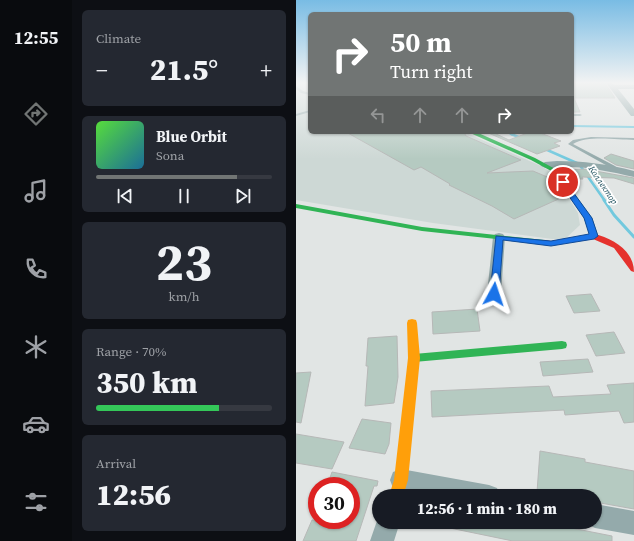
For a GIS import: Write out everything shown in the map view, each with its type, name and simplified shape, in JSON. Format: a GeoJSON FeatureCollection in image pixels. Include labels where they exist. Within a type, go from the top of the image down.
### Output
{"type":"FeatureCollection","features":[{"type":"Feature","properties":{"kind":"street"},"geometry":{"type":"LineString","coordinates":[[477,134],[546,164],[555,171],[588,218],[594,236]]}},
{"type":"Feature","properties":{"kind":"street"},"geometry":{"type":"LineString","coordinates":[[546,164],[579,164],[613,168],[634,174]]}},
{"type":"Feature","properties":{"kind":"street"},"geometry":{"type":"LineString","coordinates":[[296,206],[422,229],[551,243],[594,236],[617,246],[634,269]]}},
{"type":"Feature","properties":{"kind":"street"},"geometry":{"type":"LineString","coordinates":[[494,294],[499,237]]}},
{"type":"Feature","properties":{"kind":"street"},"geometry":{"type":"LineString","coordinates":[[409,489],[398,488],[414,358],[412,323]]}},
{"type":"Feature","properties":{"kind":"street"},"geometry":{"type":"LineString","coordinates":[[414,358],[562,345]]}},
{"type":"Feature","properties":{"kind":"street"},"geometry":{"type":"LineString","coordinates":[[602,517],[634,523]]}},
{"type":"Feature","properties":{"kind":"street"},"geometry":{"type":"LineString","coordinates":[[382,541],[386,529]]}},
{"type":"Feature","properties":{"kind":"lane"},"geometry":{"type":"LineString","coordinates":[[296,115],[308,112]]}},
{"type":"Feature","properties":{"kind":"lane"},"geometry":{"type":"LineString","coordinates":[[574,115],[580,115]]}},
{"type":"Feature","properties":{"kind":"lane"},"geometry":{"type":"LineString","coordinates":[[613,168],[570,144],[573,141],[582,140],[634,139]]}},
{"type":"Feature","properties":{"kind":"shaded area"},"geometry":{"type":"Polygon","coordinates":[[[296,108],[308,108],[308,134],[469,134],[541,166],[554,174],[578,213],[580,225],[565,239],[552,239],[433,223],[296,200],[296,108]]]}},
{"type":"Feature","properties":{"kind":"building"},"geometry":{"type":"Polygon","coordinates":[[[574,108],[578,108],[580,112],[574,112],[574,108]]]}},
{"type":"Feature","properties":{"kind":"building"},"geometry":{"type":"Polygon","coordinates":[[[350,134],[465,134],[466,136],[521,160],[487,173],[533,171],[552,179],[563,197],[514,219],[492,206],[449,185],[450,184],[421,167],[414,170],[350,134]]]}},
{"type":"Feature","properties":{"kind":"building"},"geometry":{"type":"Polygon","coordinates":[[[491,134],[496,134],[509,140],[525,134],[543,134],[561,141],[554,143],[560,146],[537,154],[491,134]]]}},
{"type":"Feature","properties":{"kind":"building"},"geometry":{"type":"Polygon","coordinates":[[[611,154],[634,161],[634,169],[616,165],[604,158],[611,154]]]}},
{"type":"Feature","properties":{"kind":"building"},"geometry":{"type":"Polygon","coordinates":[[[584,169],[634,178],[634,184],[614,178],[582,177],[583,179],[570,179],[563,170],[584,169]]]}},
{"type":"Feature","properties":{"kind":"building"},"geometry":{"type":"Polygon","coordinates":[[[591,294],[600,311],[574,313],[566,296],[591,294]]]}},
{"type":"Feature","properties":{"kind":"building"},"geometry":{"type":"Polygon","coordinates":[[[477,309],[480,331],[433,334],[432,312],[477,309]]]}},
{"type":"Feature","properties":{"kind":"building"},"geometry":{"type":"Polygon","coordinates":[[[614,332],[625,353],[596,356],[586,335],[614,332]]]}},
{"type":"Feature","properties":{"kind":"building"},"geometry":{"type":"Polygon","coordinates":[[[397,336],[398,377],[394,403],[365,406],[368,366],[366,366],[368,338],[397,336]]]}},
{"type":"Feature","properties":{"kind":"building"},"geometry":{"type":"Polygon","coordinates":[[[588,359],[593,372],[543,376],[540,362],[588,359]]]}},
{"type":"Feature","properties":{"kind":"building"},"geometry":{"type":"Polygon","coordinates":[[[311,372],[301,423],[296,422],[296,373],[311,372]]]}},
{"type":"Feature","properties":{"kind":"building"},"geometry":{"type":"Polygon","coordinates":[[[634,383],[634,422],[624,423],[619,411],[565,415],[564,410],[432,417],[431,391],[549,386],[553,397],[611,394],[607,385],[634,383]]]}},
{"type":"Feature","properties":{"kind":"building"},"geometry":{"type":"Polygon","coordinates":[[[362,419],[391,423],[389,444],[385,454],[349,448],[362,419]]]}},
{"type":"Feature","properties":{"kind":"building"},"geometry":{"type":"Polygon","coordinates":[[[296,434],[344,442],[332,469],[296,463],[296,434]]]}},
{"type":"Feature","properties":{"kind":"building"},"geometry":{"type":"Polygon","coordinates":[[[540,451],[585,459],[585,462],[634,471],[634,509],[602,503],[602,489],[537,489],[540,451]]]}},
{"type":"Feature","properties":{"kind":"building"},"geometry":{"type":"Polygon","coordinates":[[[332,472],[358,477],[330,477],[332,472]]]}},
{"type":"Feature","properties":{"kind":"building"},"geometry":{"type":"Polygon","coordinates":[[[360,477],[378,481],[377,486],[374,486],[360,529],[360,477]]]}},
{"type":"Feature","properties":{"kind":"building"},"geometry":{"type":"Polygon","coordinates":[[[308,529],[360,529],[356,541],[303,541],[308,529]]]}},
{"type":"Feature","properties":{"kind":"building"},"geometry":{"type":"Polygon","coordinates":[[[455,529],[576,529],[612,536],[612,541],[513,541],[455,529]]]}},
{"type":"Feature","properties":{"kind":"waterway","name":"Коллектор"},"geometry":{"type":"LineString","coordinates":[[574,126],[634,127]]}},
{"type":"Feature","properties":{"kind":"waterway","name":"Коллектор"},"geometry":{"type":"LineString","coordinates":[[511,134],[521,138]]}},
{"type":"Feature","properties":{"kind":"waterway","name":"Коллектор"},"geometry":{"type":"LineString","coordinates":[[545,149],[579,164],[605,201]]}},
{"type":"Feature","properties":{"kind":"waterway","name":"Коллектор"},"geometry":{"type":"LineString","coordinates":[[604,200],[614,215],[634,237]]}},
{"type":"Feature","properties":{"kind":"traffic: fast"},"geometry":{"type":"LineString","coordinates":[[476,134],[533,159],[555,171],[588,218],[594,236]]}},
{"type":"Feature","properties":{"kind":"traffic: fast"},"geometry":{"type":"LineString","coordinates":[[296,206],[422,229],[544,242]]}},
{"type":"Feature","properties":{"kind":"traffic: fast"},"geometry":{"type":"LineString","coordinates":[[414,358],[562,345]]}},
{"type":"Feature","properties":{"kind":"traffic: slow"},"geometry":{"type":"LineString","coordinates":[[398,489],[401,480],[414,358],[412,323]]}},
{"type":"Feature","properties":{"kind":"traffic: jam"},"geometry":{"type":"LineString","coordinates":[[544,242],[551,243],[594,236],[617,246],[634,269]]}},
{"type":"Feature","properties":{"kind":"route"},"geometry":{"type":"LineString","coordinates":[[494,294],[499,237],[551,243],[594,236],[588,218],[563,182]]}}]}
